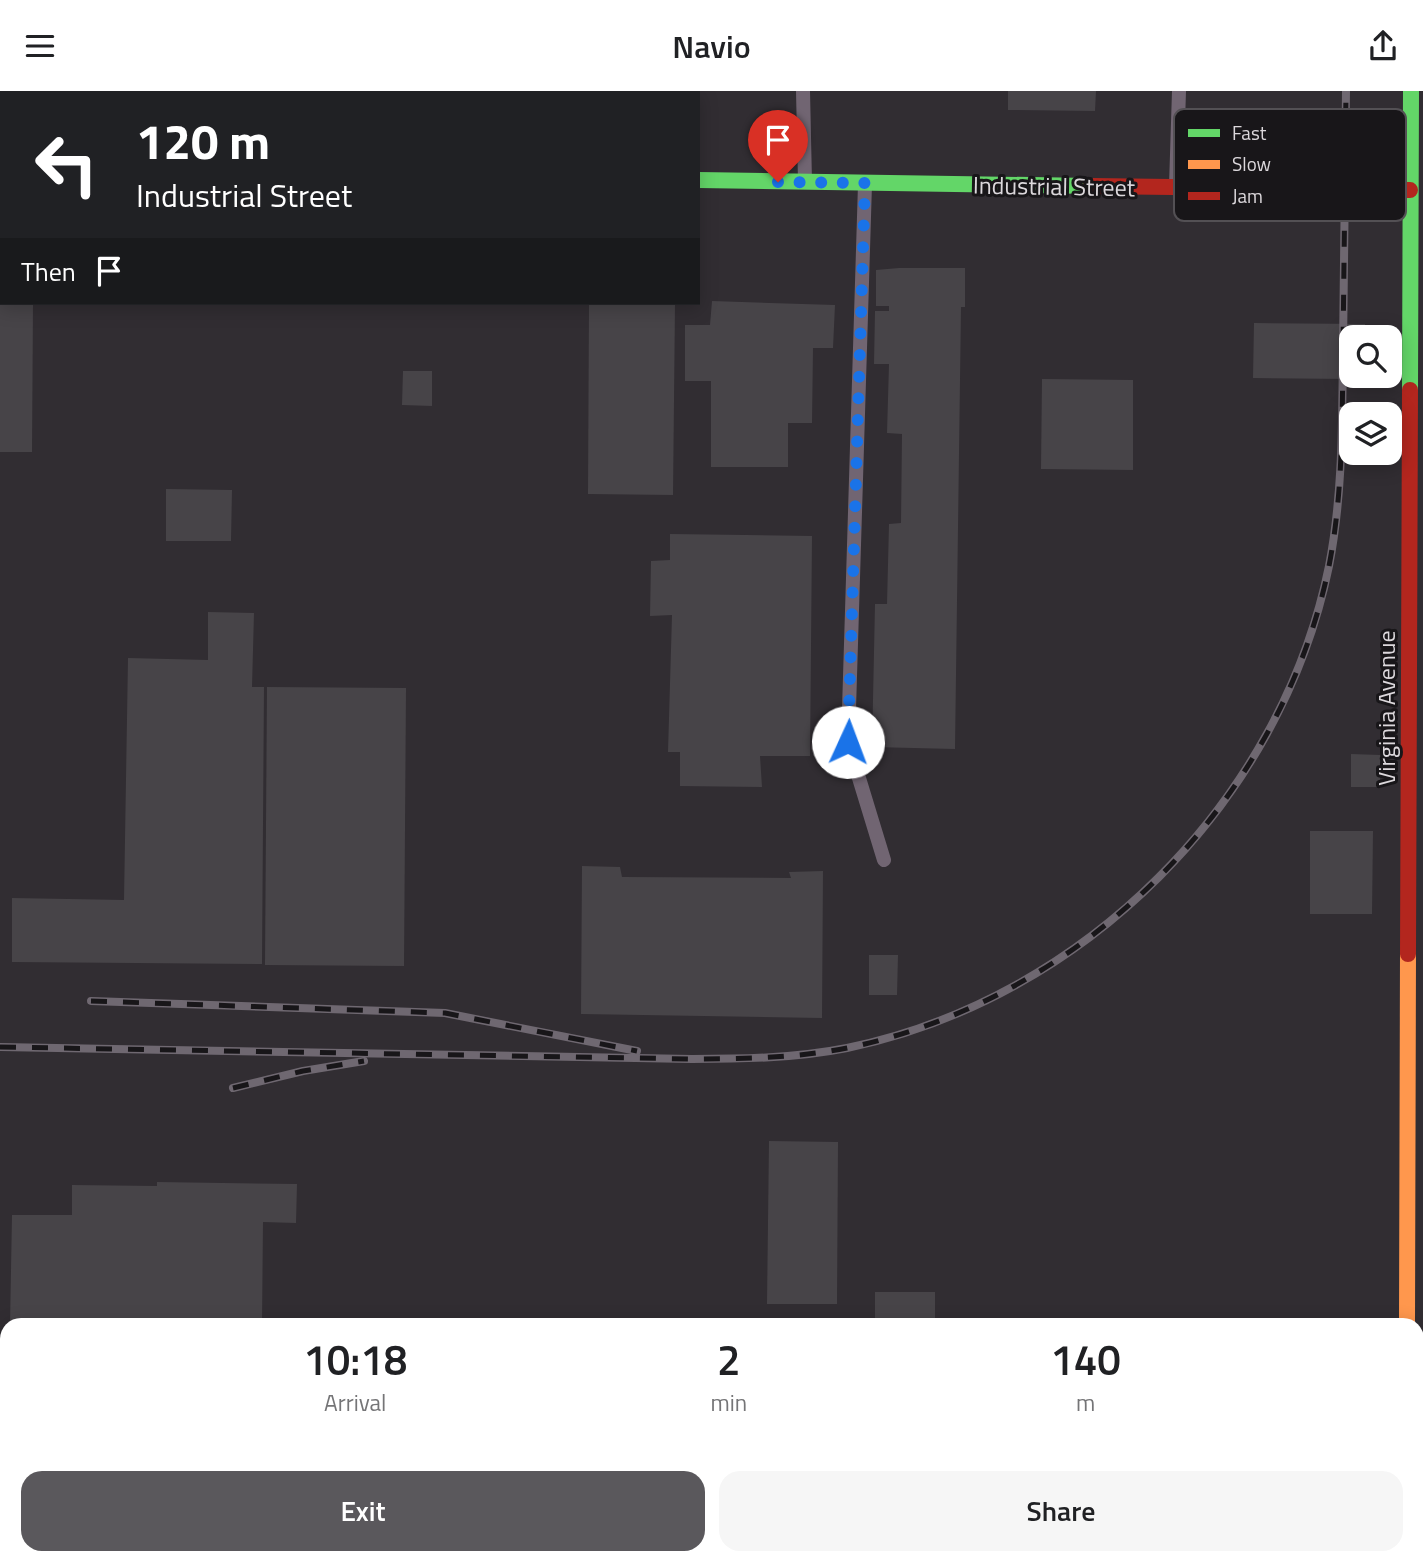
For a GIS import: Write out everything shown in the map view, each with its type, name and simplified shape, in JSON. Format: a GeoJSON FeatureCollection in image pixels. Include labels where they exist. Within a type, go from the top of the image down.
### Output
{"type":"FeatureCollection","features":[{"type":"Feature","properties":{"kind":"street","name":"Virginia Avenue"},"geometry":{"type":"LineString","coordinates":[[1408,1318],[1416,1012],[1416,376],[1410,190],[1411,91]]}},
{"type":"Feature","properties":{"kind":"street","name":"Industrial Street"},"geometry":{"type":"LineString","coordinates":[[700,180],[1174,187]]}},
{"type":"Feature","properties":{"kind":"street","name":"Industrial Street"},"geometry":{"type":"LineString","coordinates":[[1406,190],[1410,190]]}},
{"type":"Feature","properties":{"kind":"lane"},"geometry":{"type":"LineString","coordinates":[[803,91],[805,182]]}},
{"type":"Feature","properties":{"kind":"lane"},"geometry":{"type":"LineString","coordinates":[[1178,109],[1179,91]]}},
{"type":"Feature","properties":{"kind":"lane"},"geometry":{"type":"LineString","coordinates":[[865,183],[848,742],[884,860]]}},
{"type":"Feature","properties":{"kind":"building"},"geometry":{"type":"Polygon","coordinates":[[[1008,91],[1096,91],[1095,111],[1008,110],[1008,91]]]}},
{"type":"Feature","properties":{"kind":"building"},"geometry":{"type":"Polygon","coordinates":[[[965,268],[965,307],[961,307],[955,749],[872,747],[875,604],[887,604],[889,524],[901,523],[902,434],[887,433],[889,364],[874,364],[875,311],[889,311],[889,306],[876,306],[876,270],[965,268]]]}},
{"type":"Feature","properties":{"kind":"building"},"geometry":{"type":"Polygon","coordinates":[[[712,301],[835,305],[833,348],[813,348],[812,423],[788,423],[788,467],[711,467],[711,381],[685,381],[685,325],[710,325],[712,301]]]}},
{"type":"Feature","properties":{"kind":"building"},"geometry":{"type":"Polygon","coordinates":[[[0,305],[33,305],[32,452],[0,452],[0,305]]]}},
{"type":"Feature","properties":{"kind":"building"},"geometry":{"type":"Polygon","coordinates":[[[589,305],[675,305],[673,495],[588,494],[589,305]]]}},
{"type":"Feature","properties":{"kind":"building"},"geometry":{"type":"Polygon","coordinates":[[[1254,323],[1365,324],[1339,325],[1339,379],[1253,378],[1254,323]]]}},
{"type":"Feature","properties":{"kind":"building"},"geometry":{"type":"Polygon","coordinates":[[[403,371],[432,371],[432,406],[402,405],[403,371]]]}},
{"type":"Feature","properties":{"kind":"building"},"geometry":{"type":"Polygon","coordinates":[[[1042,379],[1133,380],[1133,470],[1041,469],[1042,379]]]}},
{"type":"Feature","properties":{"kind":"building"},"geometry":{"type":"Polygon","coordinates":[[[166,489],[232,490],[231,541],[166,541],[166,489]]]}},
{"type":"Feature","properties":{"kind":"building"},"geometry":{"type":"Polygon","coordinates":[[[670,534],[812,536],[810,756],[760,756],[762,787],[680,786],[680,752],[668,752],[672,615],[650,616],[651,561],[670,560],[670,534]]]}},
{"type":"Feature","properties":{"kind":"building"},"geometry":{"type":"Polygon","coordinates":[[[208,612],[254,613],[252,687],[264,687],[262,964],[12,962],[12,898],[124,900],[128,658],[208,660],[208,612]]]}},
{"type":"Feature","properties":{"kind":"building"},"geometry":{"type":"Polygon","coordinates":[[[267,687],[406,688],[404,966],[265,965],[267,687]]]}},
{"type":"Feature","properties":{"kind":"building"},"geometry":{"type":"Polygon","coordinates":[[[1351,754],[1380,755],[1380,787],[1351,787],[1351,754]]]}},
{"type":"Feature","properties":{"kind":"building"},"geometry":{"type":"Polygon","coordinates":[[[1310,831],[1373,831],[1372,914],[1310,914],[1310,831]]]}},
{"type":"Feature","properties":{"kind":"building"},"geometry":{"type":"Polygon","coordinates":[[[582,866],[620,867],[622,877],[791,878],[789,872],[823,871],[822,1018],[581,1014],[582,866]]]}},
{"type":"Feature","properties":{"kind":"building"},"geometry":{"type":"Polygon","coordinates":[[[869,955],[898,955],[897,995],[869,995],[869,955]]]}},
{"type":"Feature","properties":{"kind":"building"},"geometry":{"type":"Polygon","coordinates":[[[769,1141],[838,1142],[837,1304],[767,1304],[769,1141]]]}},
{"type":"Feature","properties":{"kind":"building"},"geometry":{"type":"Polygon","coordinates":[[[157,1182],[297,1184],[296,1223],[263,1222],[262,1318],[10,1318],[12,1215],[72,1215],[72,1185],[157,1186],[157,1182]]]}},
{"type":"Feature","properties":{"kind":"building"},"geometry":{"type":"Polygon","coordinates":[[[875,1292],[935,1292],[935,1318],[875,1318],[875,1292]]]}},
{"type":"Feature","properties":{"kind":"railway"},"geometry":{"type":"LineString","coordinates":[[1346,91],[1346,109]]}},
{"type":"Feature","properties":{"kind":"railway"},"geometry":{"type":"LineString","coordinates":[[0,1047],[692,1059],[789,1056],[847,1048],[934,1023],[1016,985],[1091,936],[1159,877],[1218,809],[1267,734],[1304,652],[1334,539],[1341,458],[1344,221]]}},
{"type":"Feature","properties":{"kind":"railway"},"geometry":{"type":"LineString","coordinates":[[91,1001],[445,1013],[637,1051]]}},
{"type":"Feature","properties":{"kind":"railway"},"geometry":{"type":"LineString","coordinates":[[233,1088],[303,1071],[364,1061]]}},
{"type":"Feature","properties":{"kind":"traffic: fast"},"geometry":{"type":"LineString","coordinates":[[1410,390],[1411,91]]}},
{"type":"Feature","properties":{"kind":"traffic: fast"},"geometry":{"type":"LineString","coordinates":[[700,180],[1091,186]]}},
{"type":"Feature","properties":{"kind":"traffic: slow"},"geometry":{"type":"LineString","coordinates":[[1407,1318],[1408,954]]}},
{"type":"Feature","properties":{"kind":"traffic: jam"},"geometry":{"type":"LineString","coordinates":[[1091,186],[1174,187]]}},
{"type":"Feature","properties":{"kind":"traffic: jam"},"geometry":{"type":"LineString","coordinates":[[1406,190],[1410,190]]}},
{"type":"Feature","properties":{"kind":"traffic: jam"},"geometry":{"type":"LineString","coordinates":[[1408,954],[1410,390]]}},
{"type":"Feature","properties":{"kind":"route"},"geometry":{"type":"LineString","coordinates":[[778,182],[865,183],[848,742]]}}]}
